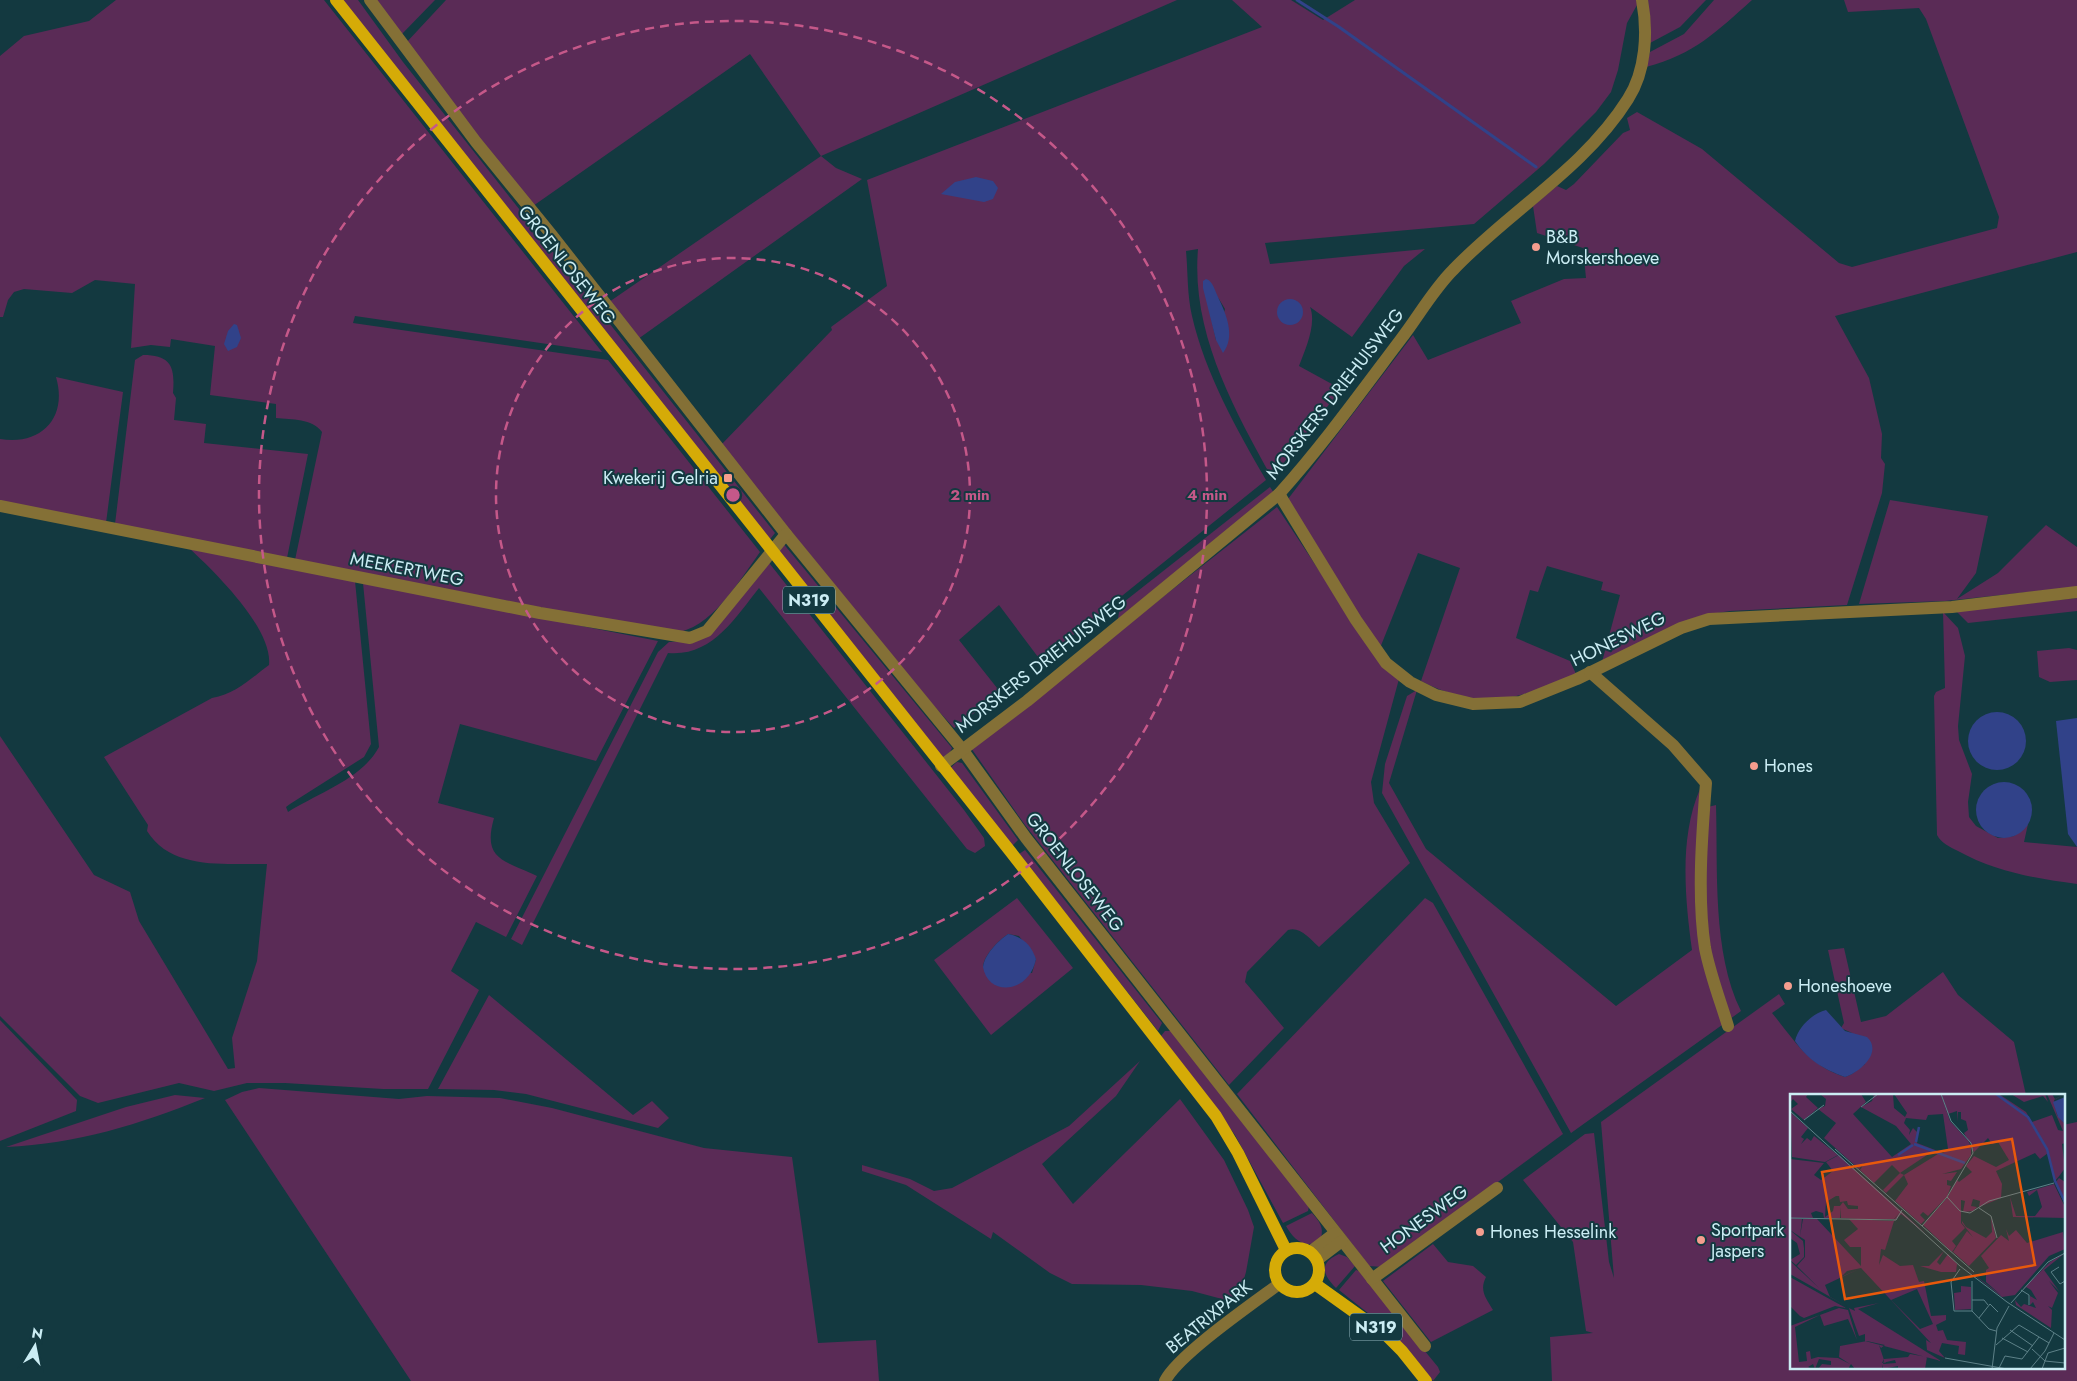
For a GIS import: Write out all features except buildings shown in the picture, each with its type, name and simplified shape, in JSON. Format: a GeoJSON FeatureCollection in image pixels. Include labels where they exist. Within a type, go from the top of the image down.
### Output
{"type":"FeatureCollection","features":[{"type":"Feature","properties":{"kind":"main road","name":"GROENLOSEWEG"},"geometry":{"type":"LineString","coordinates":[[336,0],[940,766],[1010,851],[1216,1116],[1238,1153],[1286,1250]]}},
{"type":"Feature","properties":{"kind":"main road"},"geometry":{"type":"LineString","coordinates":[[1299,1248],[1314,1256],[1319,1270],[1315,1284],[1306,1291],[1294,1293],[1279,1284],[1274,1268],[1278,1258],[1286,1250],[1299,1248]]}},
{"type":"Feature","properties":{"kind":"main road","name":"N319"},"geometry":{"type":"LineString","coordinates":[[1315,1284],[1385,1334],[1402,1351],[1426,1381]]}},
{"type":"Feature","properties":{"kind":"street","name":"GROENLOSEWEG"},"geometry":{"type":"LineString","coordinates":[[370,0],[476,142],[551,234],[786,534],[962,749],[1026,838],[1425,1346]]}},
{"type":"Feature","properties":{"kind":"street","name":"MORSKERS DRIEHUISWEG"},"geometry":{"type":"LineString","coordinates":[[940,766],[1027,701],[1279,494],[1315,454],[1452,270],[1587,151],[1617,116],[1630,97],[1644,52],[1645,17],[1642,0]]}},
{"type":"Feature","properties":{"kind":"street","name":"HONESWEG"},"geometry":{"type":"LineString","coordinates":[[1279,494],[1370,642],[1386,662],[1421,688],[1452,700],[1473,704],[1520,702],[1590,672],[1681,628],[1709,618],[1952,607],[2077,592]]}},
{"type":"Feature","properties":{"kind":"street","name":"MEEKERTWEG"},"geometry":{"type":"LineString","coordinates":[[0,506],[540,613],[690,638],[707,631],[771,552]]}},
{"type":"Feature","properties":{"kind":"street"},"geometry":{"type":"LineString","coordinates":[[771,552],[786,534]]}},
{"type":"Feature","properties":{"kind":"street"},"geometry":{"type":"LineString","coordinates":[[1590,672],[1673,746],[1706,782],[1702,831],[1702,913],[1705,948],[1728,1026]]}},
{"type":"Feature","properties":{"kind":"street","name":"HONESWEG"},"geometry":{"type":"LineString","coordinates":[[1372,1279],[1498,1188]]}},
{"type":"Feature","properties":{"kind":"street"},"geometry":{"type":"LineString","coordinates":[[1314,1256],[1339,1237]]}},
{"type":"Feature","properties":{"kind":"street","name":"BEATRIXPARK"},"geometry":{"type":"LineString","coordinates":[[1165,1381],[1169,1373],[1184,1359],[1279,1284]]}},
{"type":"Feature","properties":{"kind":"shaded area"},"geometry":{"type":"Polygon","coordinates":[[[116,0],[324,0],[602,352],[355,316],[353,323],[608,360],[760,552],[733,590],[712,614],[687,630],[673,633],[295,560],[322,432],[318,427],[307,422],[276,418],[276,404],[210,395],[215,346],[171,339],[170,347],[151,345],[131,348],[135,284],[95,280],[72,293],[24,289],[14,292],[8,300],[3,317],[0,317],[0,56],[24,36],[89,21],[116,0]]]}},
{"type":"Feature","properties":{"kind":"shaded area"},"geometry":{"type":"Polygon","coordinates":[[[341,0],[358,0],[403,62],[775,533],[767,543],[341,0]]]}},
{"type":"Feature","properties":{"kind":"shaded area"},"geometry":{"type":"Polygon","coordinates":[[[374,0],[435,0],[400,36],[374,0]]]}},
{"type":"Feature","properties":{"kind":"shaded area"},"geometry":{"type":"Polygon","coordinates":[[[446,0],[1177,0],[821,156],[750,54],[533,206],[405,44],[446,0]]]}},
{"type":"Feature","properties":{"kind":"shaded area"},"geometry":{"type":"Polygon","coordinates":[[[1232,0],[1291,0],[1323,20],[1355,0],[1637,0],[1637,5],[1627,23],[1618,70],[1611,92],[1596,112],[1544,164],[1474,224],[1265,243],[1270,264],[1425,249],[1404,266],[1352,337],[1310,307],[1312,314],[1311,329],[1299,366],[1341,389],[1272,478],[1230,396],[1208,339],[1201,310],[1198,280],[1198,249],[1186,251],[1190,308],[1205,359],[1233,421],[1266,480],[1041,661],[999,605],[959,640],[1001,693],[954,728],[922,693],[721,445],[832,330],[831,327],[887,286],[867,180],[1262,27],[1232,0]],[[1203,281],[1216,340],[1225,309],[1203,281]]]}},
{"type":"Feature","properties":{"kind":"shaded area"},"geometry":{"type":"Polygon","coordinates":[[[1648,0],[1706,0],[1680,27],[1650,43],[1648,0]]]}},
{"type":"Feature","properties":{"kind":"shaded area"},"geometry":{"type":"Polygon","coordinates":[[[1714,0],[1752,0],[1716,32],[1692,49],[1663,62],[1646,67],[1650,52],[1684,34],[1714,0]]]}},
{"type":"Feature","properties":{"kind":"shaded area"},"geometry":{"type":"Polygon","coordinates":[[[1844,0],[2077,0],[2077,252],[1835,316],[1869,378],[1882,434],[1881,458],[1885,464],[1882,493],[1847,605],[1730,611],[1711,614],[1602,662],[1620,595],[1601,590],[1603,582],[1547,566],[1538,592],[1530,590],[1516,638],[1570,661],[1576,674],[1517,696],[1481,699],[1442,690],[1421,681],[1460,568],[1418,553],[1380,648],[1285,503],[1413,335],[1428,360],[1521,323],[1511,301],[1564,279],[1586,278],[1583,248],[1537,233],[1533,206],[1557,186],[1566,190],[1574,184],[1623,133],[1630,130],[1627,118],[1637,112],[1702,149],[1839,263],[1852,267],[1997,228],[1999,217],[1926,19],[1919,8],[1848,12],[1844,0]]]}},
{"type":"Feature","properties":{"kind":"shaded area"},"geometry":{"type":"Polygon","coordinates":[[[821,156],[836,168],[862,179],[638,339],[609,302],[821,156]]]}},
{"type":"Feature","properties":{"kind":"shaded area"},"geometry":{"type":"Polygon","coordinates":[[[143,355],[160,357],[170,365],[173,377],[173,393],[176,398],[174,420],[206,424],[204,443],[308,454],[287,558],[115,524],[135,360],[143,355]]]}},
{"type":"Feature","properties":{"kind":"shaded area"},"geometry":{"type":"Polygon","coordinates":[[[56,377],[123,392],[106,523],[0,502],[0,439],[15,440],[28,438],[48,426],[58,405],[59,392],[56,377]]]}},
{"type":"Feature","properties":{"kind":"shaded area"},"geometry":{"type":"Polygon","coordinates":[[[1270,487],[1274,493],[1118,619],[1120,605],[1270,487]]]}},
{"type":"Feature","properties":{"kind":"shaded area"},"geometry":{"type":"Polygon","coordinates":[[[1890,500],[1988,516],[1976,573],[1957,599],[1998,573],[2046,525],[2077,547],[2077,587],[1945,601],[1859,604],[1890,500]]]}},
{"type":"Feature","properties":{"kind":"shaded area"},"geometry":{"type":"Polygon","coordinates":[[[1277,507],[1375,655],[1399,679],[1371,782],[1374,803],[1410,863],[1319,947],[1301,932],[1292,929],[1288,930],[1247,972],[1245,982],[1284,1028],[1229,1085],[1025,825],[971,748],[1277,507]]]}},
{"type":"Feature","properties":{"kind":"shaded area"},"geometry":{"type":"Polygon","coordinates":[[[782,542],[952,748],[941,759],[773,551],[782,542]]]}},
{"type":"Feature","properties":{"kind":"shaded area"},"geometry":{"type":"Polygon","coordinates":[[[190,549],[355,581],[371,744],[364,757],[290,804],[286,807],[288,812],[351,777],[362,768],[379,747],[363,583],[658,641],[596,761],[460,724],[438,803],[494,818],[491,843],[494,851],[506,862],[537,876],[506,937],[476,922],[451,971],[479,990],[428,1089],[247,1083],[214,1091],[179,1083],[98,1103],[80,1096],[0,1016],[0,736],[94,875],[130,892],[139,921],[228,1069],[235,1068],[232,1038],[257,961],[267,864],[217,864],[185,859],[170,853],[158,844],[147,831],[148,825],[104,757],[212,698],[236,689],[269,665],[268,651],[262,635],[252,619],[227,586],[190,549]]]}},
{"type":"Feature","properties":{"kind":"shaded area"},"geometry":{"type":"Polygon","coordinates":[[[766,559],[964,810],[984,838],[985,846],[975,853],[967,849],[759,588],[731,623],[710,642],[684,653],[668,653],[522,945],[511,939],[658,652],[669,642],[692,641],[766,559]]]}},
{"type":"Feature","properties":{"kind":"shaded area"},"geometry":{"type":"Polygon","coordinates":[[[2077,598],[2077,611],[1968,623],[1956,611],[2077,598]]]}},
{"type":"Feature","properties":{"kind":"shaded area"},"geometry":{"type":"Polygon","coordinates":[[[1943,612],[1958,628],[1965,656],[1958,726],[1959,740],[1972,774],[1968,802],[1969,817],[1976,826],[1998,838],[2014,836],[2028,824],[2024,842],[2077,847],[2077,884],[2001,869],[1972,858],[1949,846],[1937,835],[1934,696],[1936,692],[1945,688],[1943,612]]]}},
{"type":"Feature","properties":{"kind":"shaded area"},"geometry":{"type":"Polygon","coordinates":[[[2069,648],[2077,650],[2077,680],[2050,682],[2039,677],[2037,651],[2069,648]]]}},
{"type":"Feature","properties":{"kind":"shaded area"},"geometry":{"type":"Polygon","coordinates":[[[1417,690],[1389,783],[1426,849],[1616,1006],[1692,950],[1687,910],[1686,848],[1693,808],[1700,789],[1697,851],[1722,1025],[1571,1133],[1382,793],[1385,764],[1407,696],[1417,690]]]}},
{"type":"Feature","properties":{"kind":"shaded area"},"geometry":{"type":"Polygon","coordinates":[[[957,762],[962,763],[1018,840],[1011,847],[949,769],[957,762]]]}},
{"type":"Feature","properties":{"kind":"shaded area"},"geometry":{"type":"Polygon","coordinates":[[[1716,805],[1718,910],[1721,937],[1725,963],[1741,1011],[1730,1019],[1714,964],[1709,941],[1707,915],[1708,807],[1716,805]]]}},
{"type":"Feature","properties":{"kind":"shaded area"},"geometry":{"type":"Polygon","coordinates":[[[1025,850],[1162,1023],[1158,1031],[1019,854],[1025,850]]]}},
{"type":"Feature","properties":{"kind":"shaded area"},"geometry":{"type":"Polygon","coordinates":[[[1017,898],[1073,968],[991,1035],[934,960],[1017,898]],[[1008,934],[1000,940],[989,953],[983,967],[1032,973],[1036,959],[1019,936],[1008,934]]]}},
{"type":"Feature","properties":{"kind":"shaded area"},"geometry":{"type":"Polygon","coordinates":[[[1425,898],[1433,903],[1563,1134],[1383,1267],[1369,1266],[1237,1094],[1425,898]]]}},
{"type":"Feature","properties":{"kind":"shaded area","name":"Sportpark Jaspers"},"geometry":{"type":"Polygon","coordinates":[[[1844,948],[1861,1022],[1886,1016],[1943,972],[1958,995],[2014,1042],[2026,1094],[1790,1094],[1790,1368],[2064,1368],[2064,1125],[2077,1122],[2077,1381],[1552,1381],[1550,1337],[1593,1333],[1586,1331],[1573,1242],[1523,1180],[1585,1134],[1594,1133],[1609,1262],[1614,1278],[1601,1122],[1779,994],[1785,1004],[1772,1013],[1803,1051],[1821,1066],[1832,1072],[1845,1077],[1852,1074],[1865,1064],[1852,1033],[1841,1028],[1844,1023],[1828,950],[1844,948]]]}},
{"type":"Feature","properties":{"kind":"shaded area"},"geometry":{"type":"Polygon","coordinates":[[[489,995],[633,1115],[652,1101],[669,1118],[658,1128],[526,1094],[494,1090],[438,1089],[489,995]]]}},
{"type":"Feature","properties":{"kind":"shaded area"},"geometry":{"type":"Polygon","coordinates":[[[0,1020],[77,1100],[76,1111],[0,1141],[0,1020]]]}},
{"type":"Feature","properties":{"kind":"shaded area"},"geometry":{"type":"Polygon","coordinates":[[[1165,1031],[1171,1031],[1309,1206],[1308,1211],[1283,1223],[1235,1135],[1161,1036],[1165,1031]]]}},
{"type":"Feature","properties":{"kind":"shaded area"},"geometry":{"type":"Polygon","coordinates":[[[1140,1061],[1116,1096],[1042,1164],[1073,1204],[1180,1099],[1224,1160],[1254,1227],[1246,1272],[1237,1303],[1192,1291],[1141,1285],[1072,1284],[1050,1273],[993,1232],[991,1239],[906,1185],[862,1171],[862,1165],[910,1179],[934,1191],[952,1188],[1069,1126],[1140,1061]]]}},
{"type":"Feature","properties":{"kind":"shaded area"},"geometry":{"type":"Polygon","coordinates":[[[259,1088],[399,1099],[427,1096],[500,1098],[552,1108],[704,1148],[792,1157],[818,1343],[876,1340],[879,1381],[411,1381],[225,1100],[242,1092],[259,1088]]]}},
{"type":"Feature","properties":{"kind":"shaded area"},"geometry":{"type":"Polygon","coordinates":[[[175,1095],[205,1098],[108,1131],[58,1142],[6,1147],[126,1107],[175,1095]]]}},
{"type":"Feature","properties":{"kind":"shaded area"},"geometry":{"type":"Polygon","coordinates":[[[1312,1213],[1320,1224],[1321,1238],[1311,1244],[1306,1244],[1296,1239],[1286,1226],[1312,1213]]]}},
{"type":"Feature","properties":{"kind":"shaded area"},"geometry":{"type":"Polygon","coordinates":[[[1433,1244],[1448,1262],[1473,1266],[1486,1277],[1483,1290],[1493,1310],[1431,1342],[1383,1281],[1433,1244]]]}},
{"type":"Feature","properties":{"kind":"shaded area"},"geometry":{"type":"Polygon","coordinates":[[[1339,1254],[1347,1257],[1355,1266],[1336,1288],[1326,1274],[1325,1265],[1339,1254]]]}},
{"type":"Feature","properties":{"kind":"shaded area"},"geometry":{"type":"Polygon","coordinates":[[[1356,1270],[1359,1271],[1438,1367],[1440,1372],[1433,1381],[1408,1349],[1388,1329],[1339,1290],[1356,1270]]]}},
{"type":"Feature","properties":{"kind":"water"},"geometry":{"type":"Polygon","coordinates":[[[976,177],[993,181],[998,188],[993,199],[984,202],[941,194],[955,182],[976,177]]]}},
{"type":"Feature","properties":{"kind":"water"},"geometry":{"type":"Polygon","coordinates":[[[1206,279],[1214,286],[1228,325],[1229,339],[1223,353],[1216,340],[1203,288],[1203,281],[1206,279]]]}},
{"type":"Feature","properties":{"kind":"water"},"geometry":{"type":"Polygon","coordinates":[[[1290,299],[1299,303],[1303,312],[1299,321],[1290,325],[1281,321],[1277,312],[1281,303],[1290,299]]]}},
{"type":"Feature","properties":{"kind":"water"},"geometry":{"type":"Polygon","coordinates":[[[234,324],[237,325],[241,338],[237,347],[228,351],[224,344],[228,331],[234,324]]]}},
{"type":"Feature","properties":{"kind":"water"},"geometry":{"type":"Polygon","coordinates":[[[1997,712],[2013,717],[2021,725],[2026,741],[2021,757],[2013,765],[1997,770],[1981,765],[1973,757],[1968,741],[1973,725],[1981,717],[1997,712]]]}},
{"type":"Feature","properties":{"kind":"water"},"geometry":{"type":"Polygon","coordinates":[[[2077,718],[2077,847],[2068,834],[2056,721],[2077,718]]]}},
{"type":"Feature","properties":{"kind":"water"},"geometry":{"type":"Polygon","coordinates":[[[2004,782],[2015,784],[2024,790],[2030,799],[2032,810],[2030,821],[2024,830],[2015,836],[2004,838],[1993,836],[1984,830],[1978,821],[1976,810],[1978,799],[1984,790],[1993,784],[2004,782]]]}},
{"type":"Feature","properties":{"kind":"water"},"geometry":{"type":"Polygon","coordinates":[[[1008,934],[1026,942],[1036,959],[1032,971],[1025,979],[1017,985],[1000,987],[986,977],[983,967],[992,949],[1008,934]]]}},
{"type":"Feature","properties":{"kind":"water"},"geometry":{"type":"Polygon","coordinates":[[[1826,1010],[1845,1031],[1867,1037],[1871,1043],[1871,1055],[1868,1061],[1857,1071],[1845,1077],[1817,1063],[1805,1054],[1795,1041],[1799,1031],[1807,1021],[1816,1014],[1826,1010]]]}},
{"type":"Feature","properties":{"kind":"waterway"},"geometry":{"type":"LineString","coordinates":[[1297,0],[1339,27],[1536,167]]}},
{"type":"Feature","properties":{"kind":"place","name":"B&B Morskershoeve"},"geometry":{"type":"Point","coordinates":[1536,247]}},
{"type":"Feature","properties":{"kind":"place","name":"Kwekerij Gelria"},"geometry":{"type":"Point","coordinates":[728,478]}},
{"type":"Feature","properties":{"kind":"place","name":"Hones"},"geometry":{"type":"Point","coordinates":[1754,766]}},
{"type":"Feature","properties":{"kind":"place","name":"Honeshoeve"},"geometry":{"type":"Point","coordinates":[1788,986]}},
{"type":"Feature","properties":{"kind":"place","name":"Hones Hesselink"},"geometry":{"type":"Point","coordinates":[1480,1232]}},
{"type":"Feature","properties":{"kind":"place","name":"Sportpark Jaspers"},"geometry":{"type":"Point","coordinates":[1701,1240]}}]}
